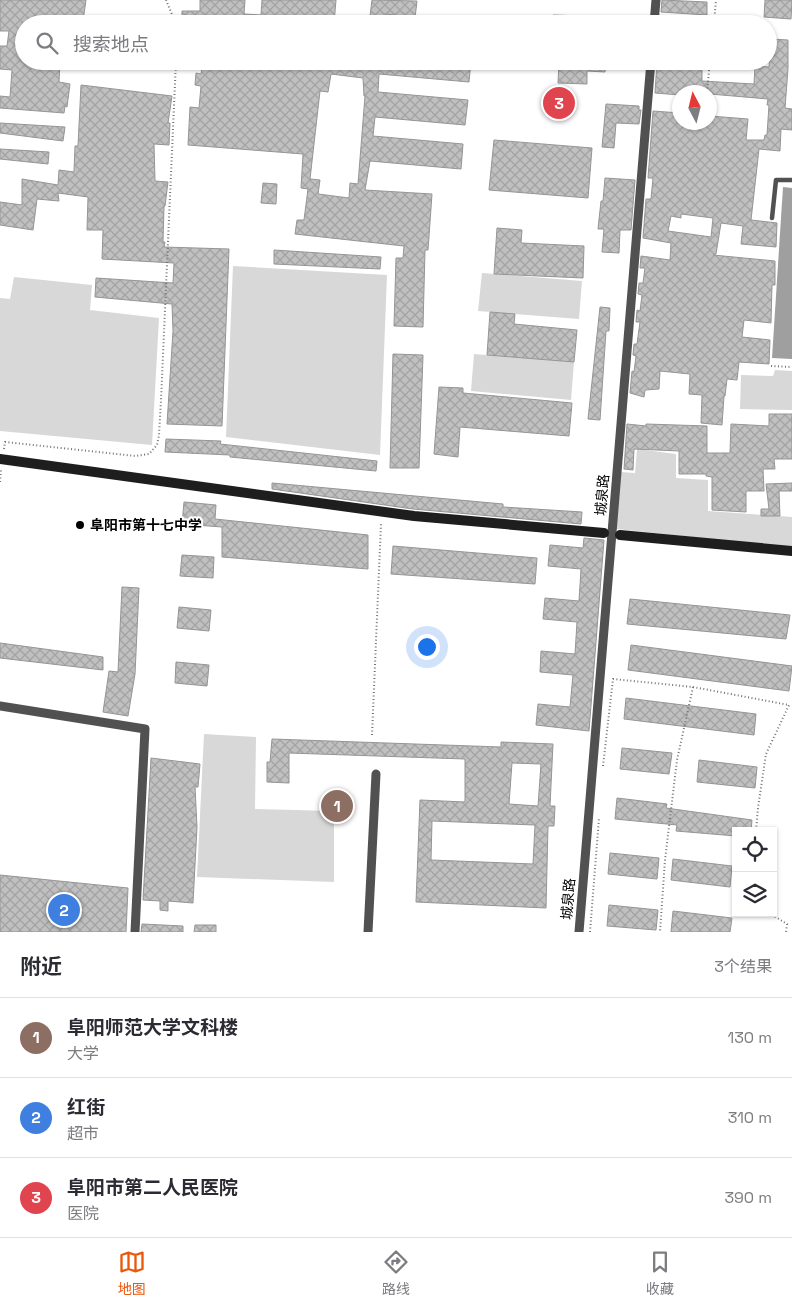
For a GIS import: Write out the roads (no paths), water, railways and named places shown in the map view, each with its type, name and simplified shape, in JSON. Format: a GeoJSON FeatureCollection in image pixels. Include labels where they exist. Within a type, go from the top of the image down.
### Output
{"type":"FeatureCollection","features":[{"type":"Feature","properties":{"kind":"main road"},"geometry":{"type":"LineString","coordinates":[[1,459],[414,516],[604,533]]}},
{"type":"Feature","properties":{"kind":"main road"},"geometry":{"type":"LineString","coordinates":[[620,535],[792,551]]}},
{"type":"Feature","properties":{"kind":"street"},"geometry":{"type":"LineString","coordinates":[[655,15],[656,0]]}},
{"type":"Feature","properties":{"kind":"street","name":"城泉路"},"geometry":{"type":"LineString","coordinates":[[579,932],[650,70]]}},
{"type":"Feature","properties":{"kind":"street"},"geometry":{"type":"LineString","coordinates":[[0,706],[145,729],[135,932]]}},
{"type":"Feature","properties":{"kind":"street"},"geometry":{"type":"LineString","coordinates":[[368,932],[376,774]]}},
{"type":"Feature","properties":{"kind":"lane"},"geometry":{"type":"LineString","coordinates":[[772,218],[776,180],[792,180]]}},
{"type":"Feature","properties":{"kind":"place","name":"阜阳市第二人民医院"},"geometry":{"type":"Point","coordinates":[559,103]}},
{"type":"Feature","properties":{"kind":"place","name":"阜阳市第十七中学"},"geometry":{"type":"Point","coordinates":[80,525]}},
{"type":"Feature","properties":{"kind":"place","name":"阜阳师范大学文科楼"},"geometry":{"type":"Point","coordinates":[337,806]}},
{"type":"Feature","properties":{"kind":"place","name":"红街"},"geometry":{"type":"Point","coordinates":[64,910]}}]}
